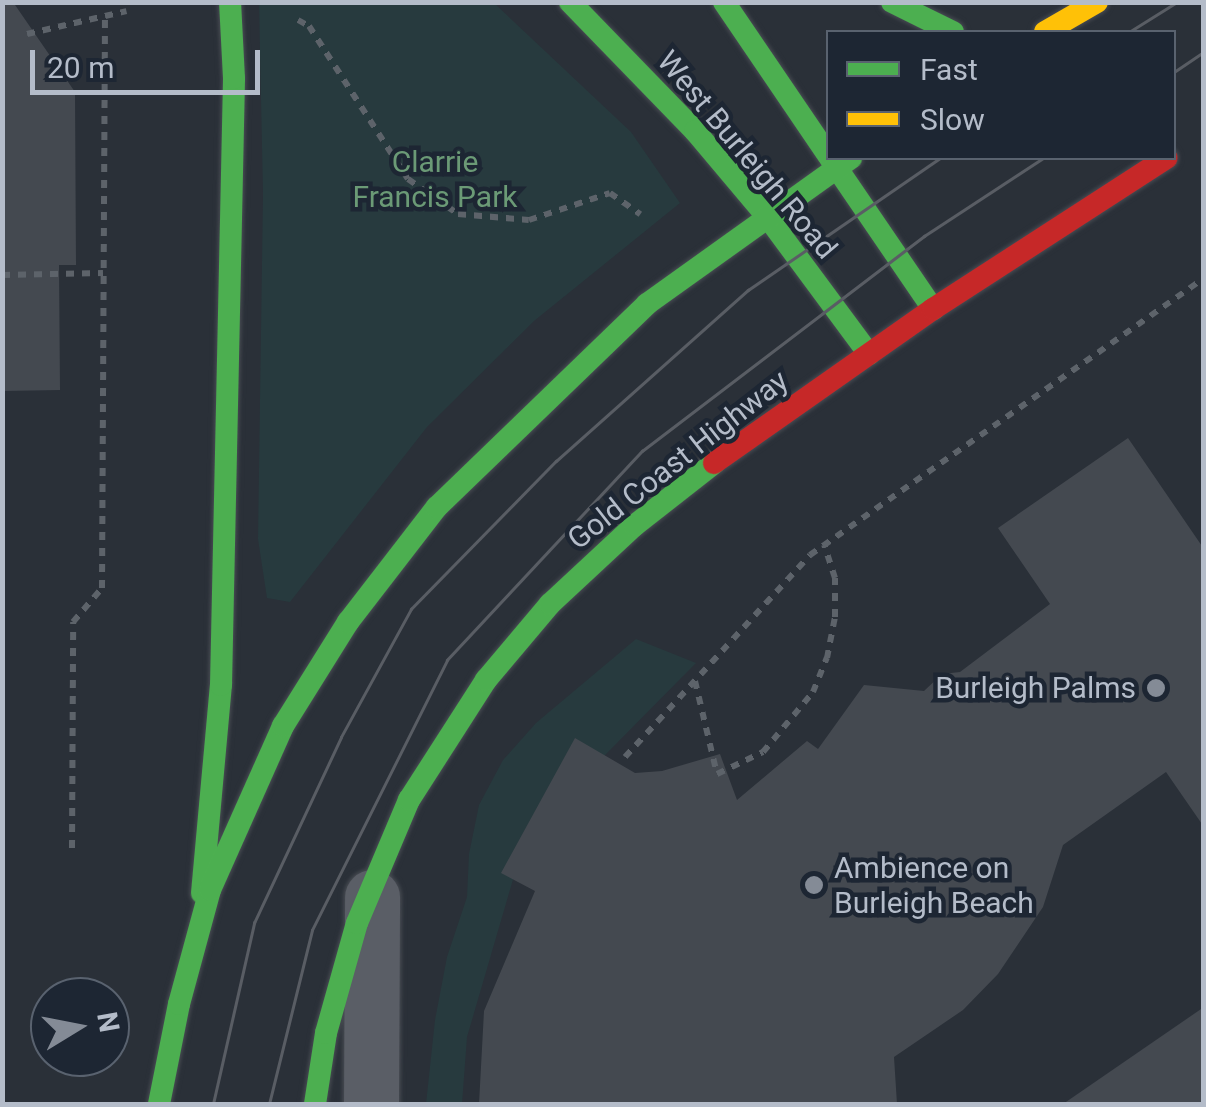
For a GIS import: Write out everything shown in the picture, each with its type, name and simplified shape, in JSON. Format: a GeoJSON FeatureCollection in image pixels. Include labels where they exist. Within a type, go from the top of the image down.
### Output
{"type":"FeatureCollection","features":[{"type":"Feature","properties":{"kind":"main road"},"geometry":{"type":"LineString","coordinates":[[195,943],[221,685],[234,78],[230,2]]}},
{"type":"Feature","properties":{"kind":"main road","name":"West Burleigh Road"},"geometry":{"type":"LineString","coordinates":[[570,2],[695,131],[769,218],[869,354]]}},
{"type":"Feature","properties":{"kind":"main road","name":"West Burleigh Road"},"geometry":{"type":"LineString","coordinates":[[724,2],[826,144]]}},
{"type":"Feature","properties":{"kind":"main road"},"geometry":{"type":"LineString","coordinates":[[892,2],[949,30]]}},
{"type":"Feature","properties":{"kind":"main road"},"geometry":{"type":"LineString","coordinates":[[1047,30],[1096,2]]}},
{"type":"Feature","properties":{"kind":"main road"},"geometry":{"type":"LineString","coordinates":[[159,1104],[195,943],[230,841],[313,672],[385,572],[450,493],[556,388],[647,304],[769,218],[836,160]]}},
{"type":"Feature","properties":{"kind":"main road","name":"West Burleigh Road"},"geometry":{"type":"LineString","coordinates":[[838,160],[933,309]]}},
{"type":"Feature","properties":{"kind":"main road","name":"Gold Coast Highway"},"geometry":{"type":"LineString","coordinates":[[316,1104],[326,1033],[372,880],[409,800],[486,680],[550,604],[675,493],[933,309],[1163,160]]}},
{"type":"Feature","properties":{"kind":"street"},"geometry":{"type":"LineString","coordinates":[[215,2],[234,78]]}},
{"type":"Feature","properties":{"kind":"street"},"geometry":{"type":"LineString","coordinates":[[371,1104],[372,880]]}},
{"type":"Feature","properties":{"kind":"path"},"geometry":{"type":"LineString","coordinates":[[27,34],[126,11]]}},
{"type":"Feature","properties":{"kind":"path"},"geometry":{"type":"LineString","coordinates":[[72,848],[73,622],[102,588],[105,16]]}},
{"type":"Feature","properties":{"kind":"path"},"geometry":{"type":"LineString","coordinates":[[292,17],[308,26],[408,179],[458,214],[529,220],[610,193],[640,214]]}},
{"type":"Feature","properties":{"kind":"path"},"geometry":{"type":"LineString","coordinates":[[2,275],[103,273]]}},
{"type":"Feature","properties":{"kind":"path"},"geometry":{"type":"LineString","coordinates":[[625,757],[824,544],[1204,278]]}},
{"type":"Feature","properties":{"kind":"path"},"geometry":{"type":"LineString","coordinates":[[695,680],[717,774],[763,752],[814,692],[827,658],[835,617],[835,578],[824,544]]}},
{"type":"Feature","properties":{"kind":"green space","name":"Clarrie Francis Park"},"geometry":{"type":"Polygon","coordinates":[[[259,3],[494,3],[631,132],[680,203],[534,321],[427,427],[290,602],[267,598],[258,539],[263,194],[259,3]]]}},
{"type":"Feature","properties":{"kind":"green space"},"geometry":{"type":"Polygon","coordinates":[[[636,639],[696,663],[526,835],[467,1037],[462,1104],[426,1104],[435,1020],[447,957],[467,897],[469,854],[479,805],[503,760],[536,723],[636,639]]]}},
{"type":"Feature","properties":{"kind":"building"},"geometry":{"type":"Polygon","coordinates":[[[2,2],[13,2],[75,92],[76,265],[59,265],[60,390],[2,391],[2,2]]]}},
{"type":"Feature","properties":{"kind":"building","name":"Ambience on Burleigh Beach"},"geometry":{"type":"Polygon","coordinates":[[[1128,438],[1204,549],[1204,827],[1166,772],[1063,845],[1043,907],[998,974],[963,1010],[894,1057],[897,1104],[479,1104],[484,1011],[535,891],[501,873],[575,738],[635,773],[662,771],[720,754],[737,800],[807,741],[818,749],[864,685],[924,691],[942,674],[960,672],[1050,604],[998,528],[1128,438]]]}},
{"type":"Feature","properties":{"kind":"building"},"geometry":{"type":"Polygon","coordinates":[[[1204,1007],[1204,1104],[1063,1104],[1204,1007]]]}},
{"type":"Feature","properties":{"kind":"tram line"},"geometry":{"type":"LineString","coordinates":[[1132,30],[1177,2]]}},
{"type":"Feature","properties":{"kind":"tram line"},"geometry":{"type":"LineString","coordinates":[[1176,71],[1204,52]]}},
{"type":"Feature","properties":{"kind":"tram line"},"geometry":{"type":"LineString","coordinates":[[213,1104],[254,923],[341,737],[411,609],[556,461],[748,290],[937,160]]}},
{"type":"Feature","properties":{"kind":"tram line"},"geometry":{"type":"LineString","coordinates":[[269,1104],[312,930],[447,660],[642,451],[924,236],[1040,160]]}},
{"type":"Feature","properties":{"kind":"traffic: fast"},"geometry":{"type":"LineString","coordinates":[[202,893],[221,685],[234,78],[230,2]]}},
{"type":"Feature","properties":{"kind":"traffic: fast"},"geometry":{"type":"LineString","coordinates":[[570,2],[695,131],[769,219],[869,354]]}},
{"type":"Feature","properties":{"kind":"traffic: fast"},"geometry":{"type":"LineString","coordinates":[[724,2],[826,152]]}},
{"type":"Feature","properties":{"kind":"traffic: fast"},"geometry":{"type":"LineString","coordinates":[[892,2],[949,30]]}},
{"type":"Feature","properties":{"kind":"traffic: fast"},"geometry":{"type":"LineString","coordinates":[[831,160],[933,309]]}},
{"type":"Feature","properties":{"kind":"traffic: fast"},"geometry":{"type":"LineString","coordinates":[[159,1104],[179,1004],[210,890],[283,726],[348,622],[437,507],[647,304],[848,160]]}},
{"type":"Feature","properties":{"kind":"traffic: fast"},"geometry":{"type":"LineString","coordinates":[[315,1104],[326,1033],[357,923],[409,800],[486,680],[550,604],[635,525],[714,463]]}},
{"type":"Feature","properties":{"kind":"traffic: slow"},"geometry":{"type":"LineString","coordinates":[[1048,30],[1097,2]]}},
{"type":"Feature","properties":{"kind":"traffic: jam"},"geometry":{"type":"LineString","coordinates":[[714,463],[933,309],[1163,160]]}},
{"type":"Feature","properties":{"kind":"place","name":"Burleigh Palms"},"geometry":{"type":"Point","coordinates":[1156,688]}},
{"type":"Feature","properties":{"kind":"place","name":"Ambience on Burleigh Beach"},"geometry":{"type":"Point","coordinates":[814,885]}}]}
